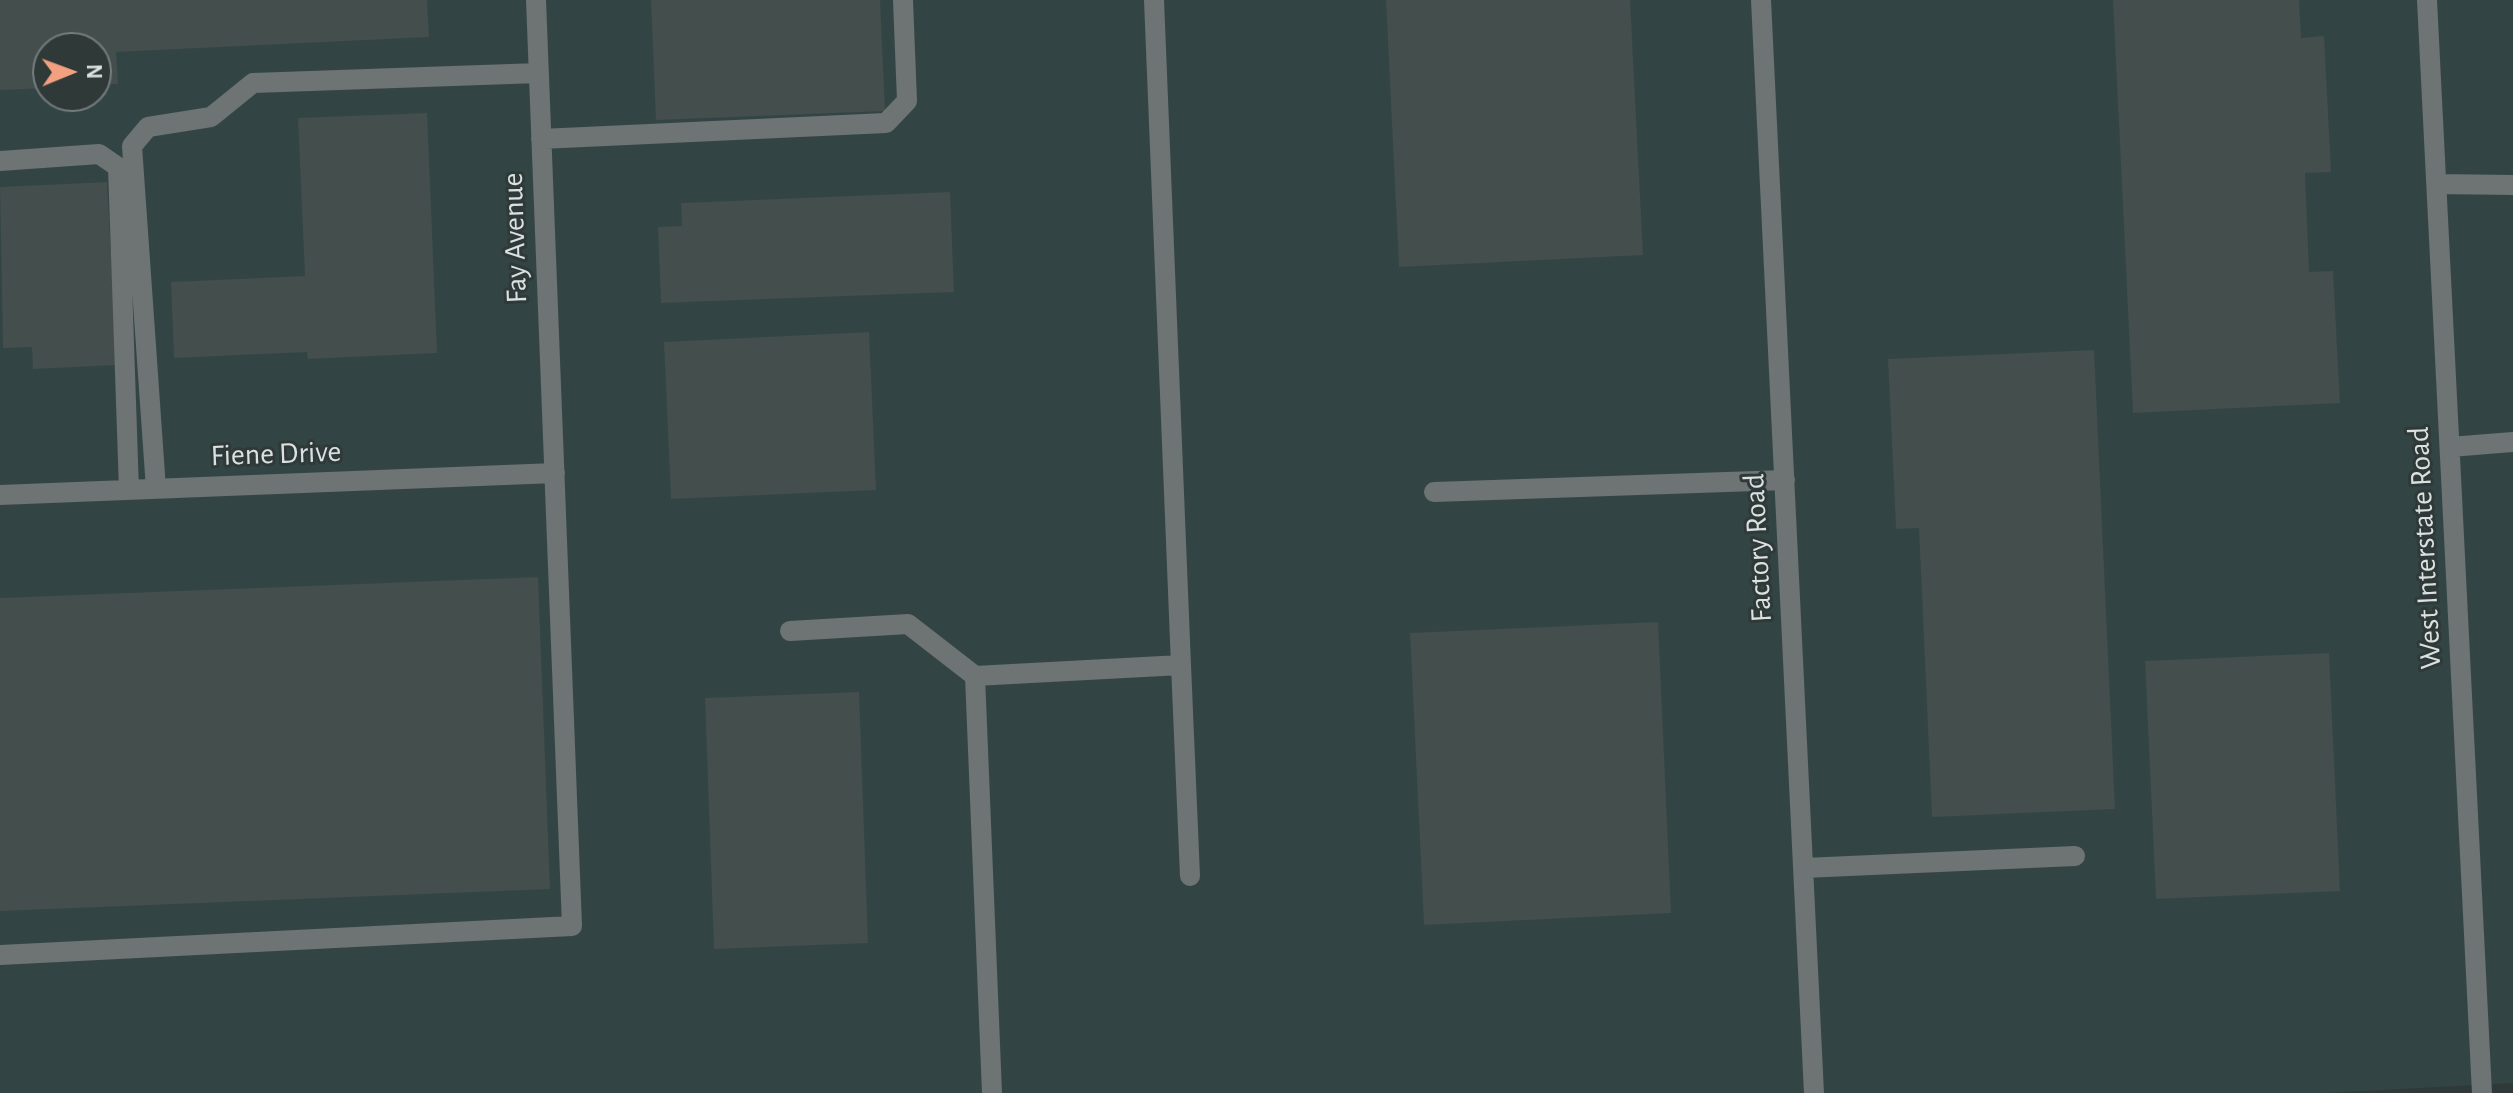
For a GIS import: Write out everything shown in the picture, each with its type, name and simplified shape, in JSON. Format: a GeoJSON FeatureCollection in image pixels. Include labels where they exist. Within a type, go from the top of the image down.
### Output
{"type":"FeatureCollection","features":[{"type":"Feature","properties":{"kind":"street","name":"Fay Avenue"},"geometry":{"type":"LineString","coordinates":[[0,955],[572,926],[536,0]]}},
{"type":"Feature","properties":{"kind":"street"},"geometry":{"type":"LineString","coordinates":[[541,139],[886,123],[907,101],[903,0]]}},
{"type":"Feature","properties":{"kind":"street"},"geometry":{"type":"LineString","coordinates":[[1154,0],[1190,876]]}},
{"type":"Feature","properties":{"kind":"street","name":"Factory Road"},"geometry":{"type":"LineString","coordinates":[[1761,0],[1814,1093]]}},
{"type":"Feature","properties":{"kind":"street","name":"West Interstate Road"},"geometry":{"type":"LineString","coordinates":[[2427,0],[2482,1093]]}},
{"type":"Feature","properties":{"kind":"street"},"geometry":{"type":"LineString","coordinates":[[156,489],[132,146],[148,127],[211,117],[253,83],[539,73]]}},
{"type":"Feature","properties":{"kind":"street"},"geometry":{"type":"LineString","coordinates":[[0,161],[99,154],[118,167],[129,490]]}},
{"type":"Feature","properties":{"kind":"street"},"geometry":{"type":"LineString","coordinates":[[2437,184],[2513,185]]}},
{"type":"Feature","properties":{"kind":"street"},"geometry":{"type":"LineString","coordinates":[[2450,447],[2513,442]]}},
{"type":"Feature","properties":{"kind":"street","name":"Fiene Drive"},"geometry":{"type":"LineString","coordinates":[[0,495],[555,473]]}},
{"type":"Feature","properties":{"kind":"street"},"geometry":{"type":"LineString","coordinates":[[1434,492],[1785,480]]}},
{"type":"Feature","properties":{"kind":"street"},"geometry":{"type":"LineString","coordinates":[[790,631],[908,624],[975,676],[1181,665]]}},
{"type":"Feature","properties":{"kind":"street"},"geometry":{"type":"LineString","coordinates":[[975,676],[992,1093]]}},
{"type":"Feature","properties":{"kind":"street"},"geometry":{"type":"LineString","coordinates":[[1804,868],[2075,856]]}},
{"type":"Feature","properties":{"kind":"shaded area"},"geometry":{"type":"Polygon","coordinates":[[[0,0],[2513,0],[2513,1083],[2326,1093],[0,1093],[0,0]]]}},
{"type":"Feature","properties":{"kind":"building"},"geometry":{"type":"Polygon","coordinates":[[[0,0],[427,0],[429,37],[116,52],[118,84],[112,84],[112,32],[32,32],[32,89],[0,90],[0,0]]]}},
{"type":"Feature","properties":{"kind":"building"},"geometry":{"type":"Polygon","coordinates":[[[651,0],[880,0],[885,111],[656,120],[651,0]]]}},
{"type":"Feature","properties":{"kind":"building"},"geometry":{"type":"Polygon","coordinates":[[[1386,0],[1630,0],[1643,255],[1399,267],[1386,0]]]}},
{"type":"Feature","properties":{"kind":"building"},"geometry":{"type":"Polygon","coordinates":[[[2113,0],[2299,0],[2301,38],[2324,36],[2331,172],[2305,173],[2309,272],[2333,271],[2340,403],[2133,413],[2113,0]]]}},
{"type":"Feature","properties":{"kind":"building"},"geometry":{"type":"Polygon","coordinates":[[[427,113],[437,353],[308,359],[307,352],[174,358],[171,282],[305,276],[298,118],[427,113]]]}},
{"type":"Feature","properties":{"kind":"building"},"geometry":{"type":"Polygon","coordinates":[[[107,182],[117,365],[33,369],[32,347],[3,348],[0,187],[107,182]]]}},
{"type":"Feature","properties":{"kind":"building"},"geometry":{"type":"Polygon","coordinates":[[[950,192],[954,292],[661,303],[658,227],[682,226],[681,203],[950,192]]]}},
{"type":"Feature","properties":{"kind":"building"},"geometry":{"type":"Polygon","coordinates":[[[869,332],[876,490],[671,499],[664,342],[869,332]]]}},
{"type":"Feature","properties":{"kind":"building"},"geometry":{"type":"Polygon","coordinates":[[[2094,350],[2115,809],[1932,817],[1919,528],[1896,529],[1888,359],[2094,350]]]}},
{"type":"Feature","properties":{"kind":"building"},"geometry":{"type":"Polygon","coordinates":[[[538,577],[550,889],[0,911],[0,598],[538,577]]]}},
{"type":"Feature","properties":{"kind":"building"},"geometry":{"type":"Polygon","coordinates":[[[1658,622],[1671,913],[1424,925],[1410,633],[1658,622]]]}},
{"type":"Feature","properties":{"kind":"building"},"geometry":{"type":"Polygon","coordinates":[[[2329,653],[2340,891],[2156,899],[2145,661],[2329,653]]]}},
{"type":"Feature","properties":{"kind":"building"},"geometry":{"type":"Polygon","coordinates":[[[859,692],[868,943],[714,949],[705,698],[859,692]]]}}]}
